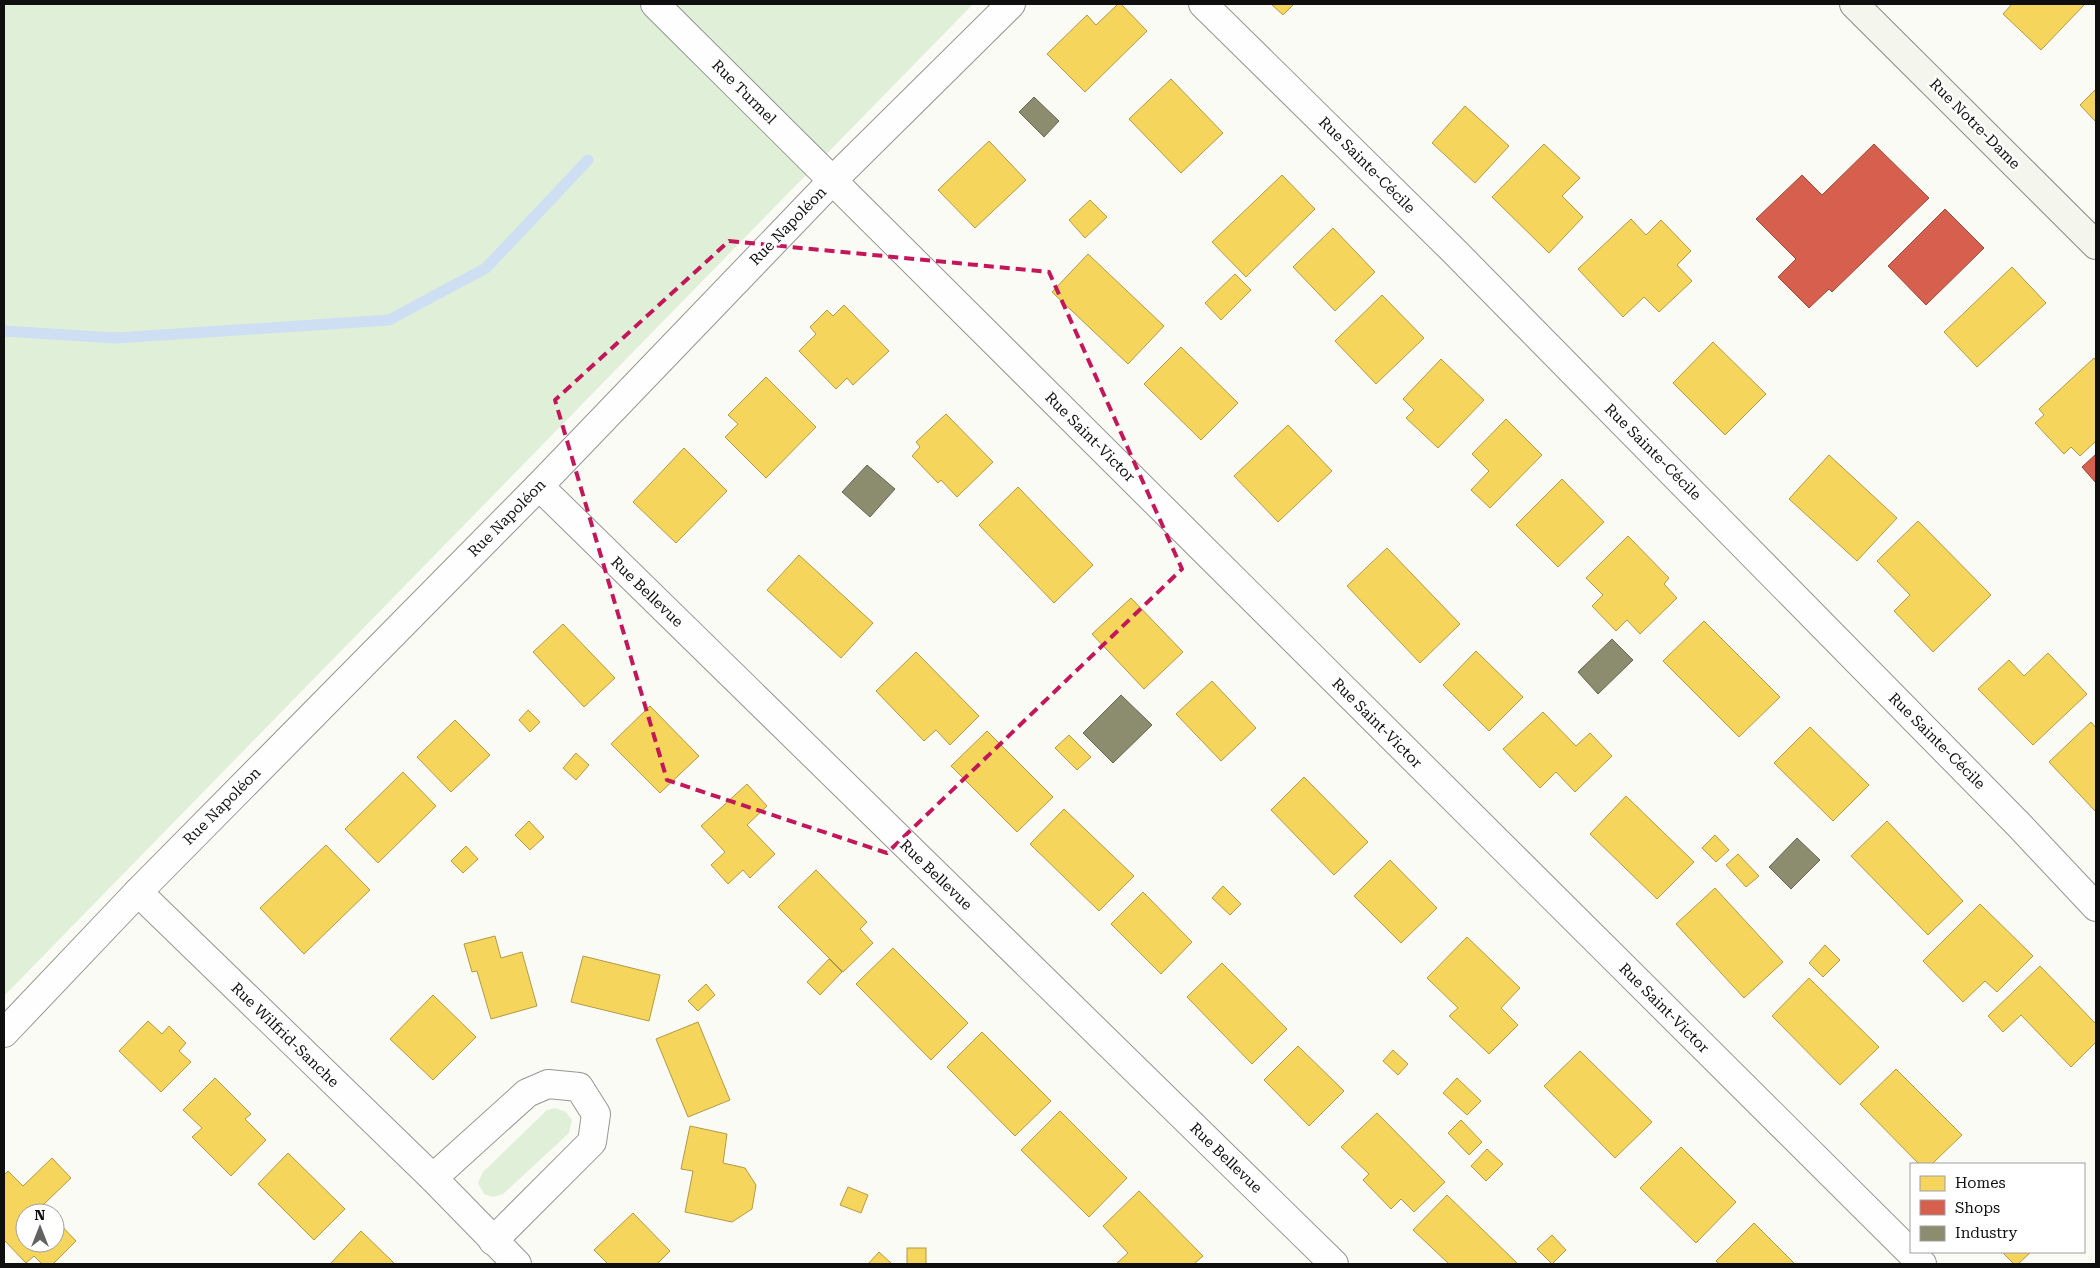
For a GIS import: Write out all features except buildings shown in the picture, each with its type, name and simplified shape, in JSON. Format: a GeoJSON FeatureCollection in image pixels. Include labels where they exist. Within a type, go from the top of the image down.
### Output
{"type":"FeatureCollection","features":[{"type":"Feature","properties":{"kind":"street","name":"Rue Turmel"},"geometry":{"type":"LineString","coordinates":[[655,4],[832,181]]}},
{"type":"Feature","properties":{"kind":"street","name":"Rue Napoléon"},"geometry":{"type":"LineString","coordinates":[[4,1033],[138,892],[539,486],[832,181],[1011,4]]}},
{"type":"Feature","properties":{"kind":"street","name":"Rue Sainte-Cécile"},"geometry":{"type":"LineString","coordinates":[[1203,4],[1454,251],[2019,825],[2096,907]]}},
{"type":"Feature","properties":{"kind":"street","name":"Rue Notre-Dame"},"geometry":{"type":"LineString","coordinates":[[1854,4],[2096,245]]}},
{"type":"Feature","properties":{"kind":"street","name":"Rue Saint-Victor"},"geometry":{"type":"LineString","coordinates":[[832,181],[1910,1252]]}},
{"type":"Feature","properties":{"kind":"street","name":"Rue Bellevue"},"geometry":{"type":"LineString","coordinates":[[539,486],[1334,1264]]}},
{"type":"Feature","properties":{"kind":"street","name":"Rue Wilfrid-Sanche"},"geometry":{"type":"LineString","coordinates":[[138,892],[433,1178],[517,1264]]}},
{"type":"Feature","properties":{"kind":"street"},"geometry":{"type":"LineString","coordinates":[[433,1178],[527,1093],[548,1084],[579,1087],[596,1114],[592,1142],[494,1241]]}},
{"type":"Feature","properties":{"kind":"street","name":"Rue Saint-Victor"},"geometry":{"type":"LineString","coordinates":[[1911,1253],[1922,1264]]}},
{"type":"Feature","properties":{"kind":"highlighted area"},"geometry":{"type":"Polygon","coordinates":[[[729,241],[1049,272],[1182,569],[887,853],[667,780],[555,400],[729,241]]]}},
{"type":"Feature","properties":{"kind":"green space"},"geometry":{"type":"Polygon","coordinates":[[[4,4],[973,4],[4,996],[4,4]]]}},
{"type":"Feature","properties":{"kind":"green space"},"geometry":{"type":"Polygon","coordinates":[[[555,1108],[566,1112],[572,1120],[569,1133],[503,1194],[493,1197],[484,1194],[478,1183],[483,1172],[547,1110],[555,1108]]]}},
{"type":"Feature","properties":{"kind":"waterway"},"geometry":{"type":"LineString","coordinates":[[4,331],[116,338],[389,320],[486,268],[588,160]]}}]}
